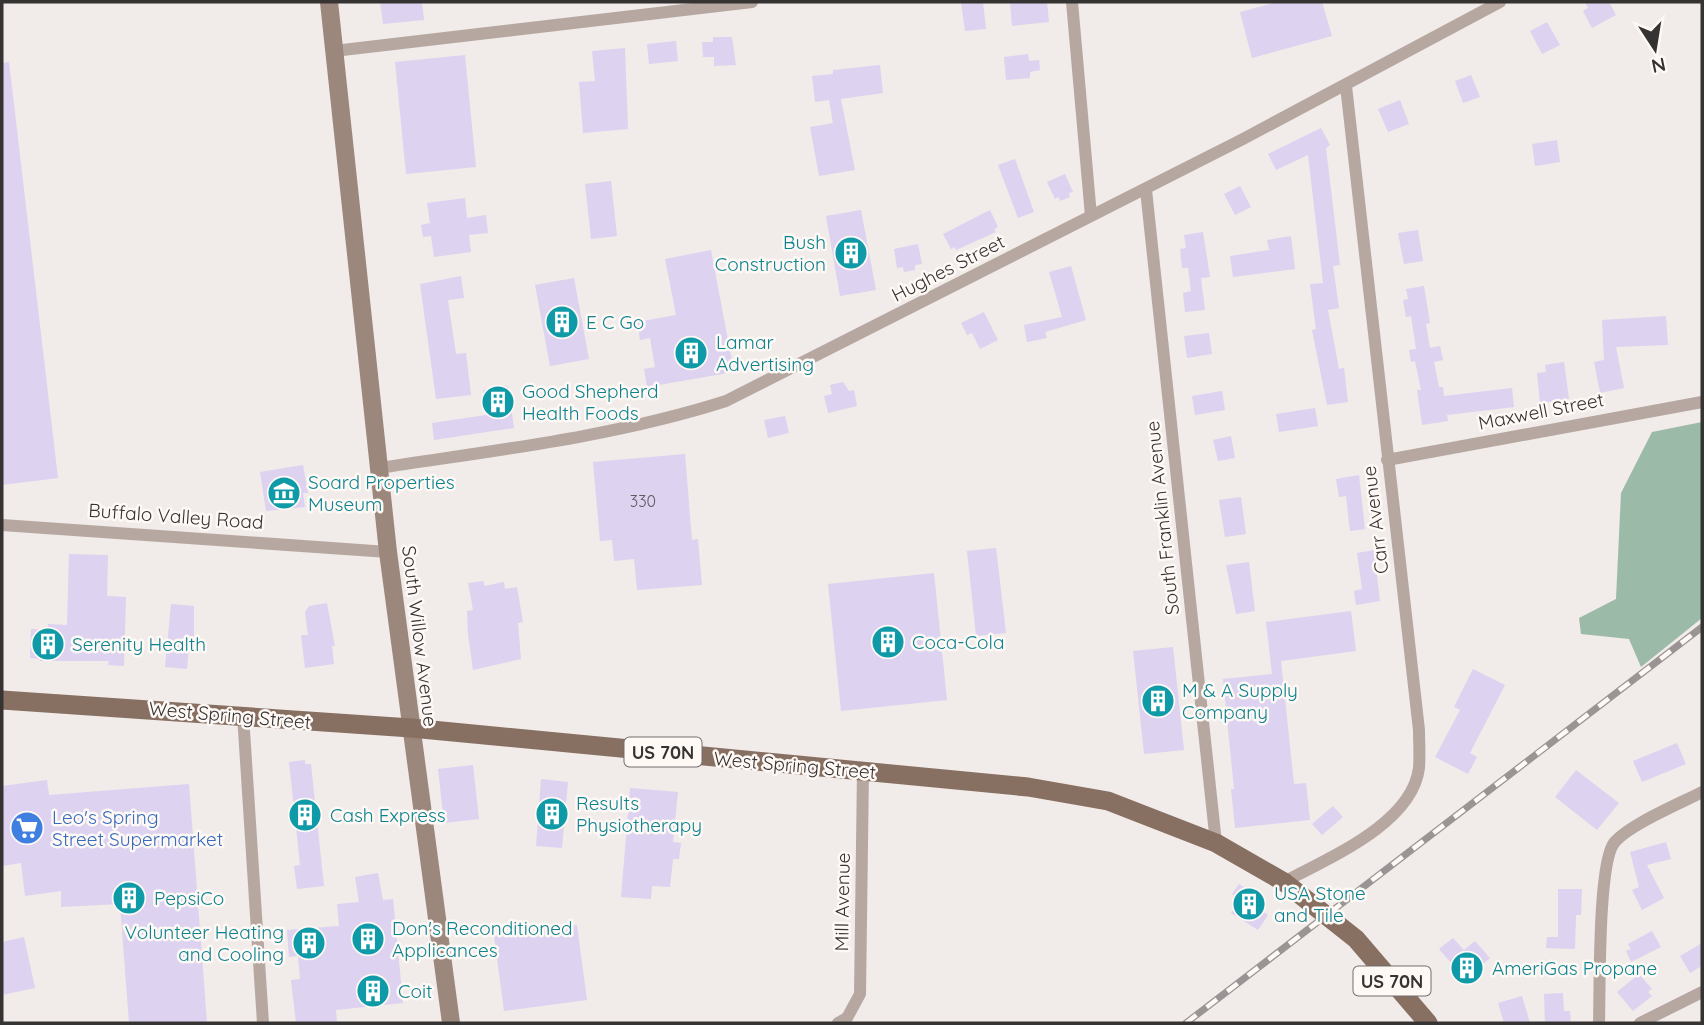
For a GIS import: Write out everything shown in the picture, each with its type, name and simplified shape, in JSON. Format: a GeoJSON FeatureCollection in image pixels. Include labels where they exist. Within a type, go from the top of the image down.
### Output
{"type":"FeatureCollection","features":[{"type":"Feature","properties":{"kind":"main road","name":"South Willow Avenue"},"geometry":{"type":"LineString","coordinates":[[329,2],[388,552],[451,1023]]}},
{"type":"Feature","properties":{"kind":"main road","name":"West Spring Street"},"geometry":{"type":"LineString","coordinates":[[2,700],[411,728],[1028,787],[1108,801],[1216,843],[1302,894],[1356,939],[1428,1023]]}},
{"type":"Feature","properties":{"kind":"street"},"geometry":{"type":"LineString","coordinates":[[334,51],[752,2]]}},
{"type":"Feature","properties":{"kind":"street"},"geometry":{"type":"LineString","coordinates":[[1072,2],[1091,216]]}},
{"type":"Feature","properties":{"kind":"street","name":"Hughes Street"},"geometry":{"type":"LineString","coordinates":[[379,468],[608,434],[663,422],[726,401],[1146,190],[1500,2]]}},
{"type":"Feature","properties":{"kind":"street","name":"Carr Avenue"},"geometry":{"type":"LineString","coordinates":[[1284,883],[1364,838],[1396,813],[1411,791],[1419,769],[1419,730],[1346,86]]}},
{"type":"Feature","properties":{"kind":"street","name":"South Franklin Avenue"},"geometry":{"type":"LineString","coordinates":[[1146,190],[1216,843]]}},
{"type":"Feature","properties":{"kind":"street","name":"Maxwell Street"},"geometry":{"type":"LineString","coordinates":[[1387,460],[1702,402]]}},
{"type":"Feature","properties":{"kind":"street","name":"Buffalo Valley Road"},"geometry":{"type":"LineString","coordinates":[[2,525],[388,552]]}},
{"type":"Feature","properties":{"kind":"street"},"geometry":{"type":"LineString","coordinates":[[243,715],[263,1023]]}},
{"type":"Feature","properties":{"kind":"street","name":"Mill Avenue"},"geometry":{"type":"LineString","coordinates":[[838,1023],[847,1018],[860,994],[863,771]]}},
{"type":"Feature","properties":{"kind":"street"},"geometry":{"type":"LineString","coordinates":[[1599,1023],[1605,870],[1614,843],[1643,822],[1702,792]]}},
{"type":"Feature","properties":{"kind":"street"},"geometry":{"type":"LineString","coordinates":[[1640,1023],[1702,992]]}},
{"type":"Feature","properties":{"kind":"green space"},"geometry":{"type":"Polygon","coordinates":[[[1702,422],[1702,618],[1641,667],[1629,639],[1581,634],[1579,618],[1616,599],[1621,493],[1652,432],[1702,422]]]}},
{"type":"Feature","properties":{"kind":"building"},"geometry":{"type":"Polygon","coordinates":[[[380,2],[422,2],[424,20],[383,24],[380,2]]]}},
{"type":"Feature","properties":{"kind":"building"},"geometry":{"type":"Polygon","coordinates":[[[961,2],[983,2],[986,29],[965,31],[961,2]]]}},
{"type":"Feature","properties":{"kind":"building"},"geometry":{"type":"Polygon","coordinates":[[[1010,2],[1047,2],[1049,22],[1012,26],[1010,2]]]}},
{"type":"Feature","properties":{"kind":"building"},"geometry":{"type":"Polygon","coordinates":[[[1278,2],[1322,2],[1332,36],[1252,58],[1240,12],[1278,2]]]}},
{"type":"Feature","properties":{"kind":"building"},"geometry":{"type":"Polygon","coordinates":[[[1585,2],[1609,2],[1616,15],[1592,28],[1583,11],[1588,8],[1585,2]]]}},
{"type":"Feature","properties":{"kind":"building"},"geometry":{"type":"Polygon","coordinates":[[[1547,22],[1560,45],[1542,54],[1530,31],[1547,22]]]}},
{"type":"Feature","properties":{"kind":"building"},"geometry":{"type":"Polygon","coordinates":[[[713,37],[732,37],[736,65],[714,66],[714,57],[703,57],[702,42],[713,42],[713,37]]]}},
{"type":"Feature","properties":{"kind":"building"},"geometry":{"type":"Polygon","coordinates":[[[676,41],[678,61],[649,64],[647,44],[676,41]]]}},
{"type":"Feature","properties":{"kind":"building"},"geometry":{"type":"Polygon","coordinates":[[[625,48],[628,129],[583,133],[579,82],[595,81],[592,51],[625,48]]]}},
{"type":"Feature","properties":{"kind":"building"},"geometry":{"type":"Polygon","coordinates":[[[1028,54],[1029,61],[1039,60],[1040,70],[1030,72],[1030,78],[1006,80],[1004,57],[1028,54]]]}},
{"type":"Feature","properties":{"kind":"building"},"geometry":{"type":"Polygon","coordinates":[[[465,55],[476,167],[406,174],[395,62],[465,55]]]}},
{"type":"Feature","properties":{"kind":"building"},"geometry":{"type":"Polygon","coordinates":[[[9,62],[58,478],[2,485],[2,63],[9,62]]]}},
{"type":"Feature","properties":{"kind":"building"},"geometry":{"type":"Polygon","coordinates":[[[880,65],[883,93],[841,99],[855,170],[819,176],[810,127],[833,123],[829,100],[815,102],[812,76],[833,74],[833,70],[880,65]]]}},
{"type":"Feature","properties":{"kind":"building"},"geometry":{"type":"Polygon","coordinates":[[[1471,75],[1480,97],[1463,103],[1455,81],[1471,75]]]}},
{"type":"Feature","properties":{"kind":"building"},"geometry":{"type":"Polygon","coordinates":[[[1400,100],[1409,124],[1388,132],[1378,109],[1400,100]]]}},
{"type":"Feature","properties":{"kind":"building"},"geometry":{"type":"Polygon","coordinates":[[[1321,128],[1330,145],[1326,148],[1340,265],[1333,266],[1339,308],[1328,310],[1339,369],[1344,368],[1348,402],[1327,405],[1312,330],[1316,329],[1310,284],[1323,283],[1308,155],[1276,170],[1268,154],[1321,128]]]}},
{"type":"Feature","properties":{"kind":"building"},"geometry":{"type":"Polygon","coordinates":[[[1557,140],[1560,162],[1535,166],[1532,144],[1557,140]]]}},
{"type":"Feature","properties":{"kind":"building"},"geometry":{"type":"Polygon","coordinates":[[[1015,159],[1034,212],[1018,218],[998,165],[1015,159]]]}},
{"type":"Feature","properties":{"kind":"building"},"geometry":{"type":"Polygon","coordinates":[[[1065,174],[1073,192],[1069,193],[1070,197],[1060,201],[1059,197],[1055,199],[1047,182],[1065,174]]]}},
{"type":"Feature","properties":{"kind":"building"},"geometry":{"type":"Polygon","coordinates":[[[611,181],[617,236],[591,239],[585,184],[611,181]]]}},
{"type":"Feature","properties":{"kind":"building"},"geometry":{"type":"Polygon","coordinates":[[[1240,186],[1251,207],[1235,215],[1224,194],[1240,186]]]}},
{"type":"Feature","properties":{"kind":"building"},"geometry":{"type":"Polygon","coordinates":[[[465,198],[467,218],[486,215],[488,233],[469,235],[471,252],[434,257],[431,236],[423,237],[421,225],[430,223],[427,203],[465,198]]]}},
{"type":"Feature","properties":{"kind":"building","name":"Bush Construction"},"geometry":{"type":"Polygon","coordinates":[[[861,210],[876,290],[840,296],[826,216],[861,210]]]}},
{"type":"Feature","properties":{"kind":"building"},"geometry":{"type":"Polygon","coordinates":[[[990,210],[998,227],[994,229],[996,232],[956,250],[955,247],[951,249],[943,234],[990,210]]]}},
{"type":"Feature","properties":{"kind":"building"},"geometry":{"type":"Polygon","coordinates":[[[1418,230],[1423,261],[1404,264],[1398,233],[1418,230]]]}},
{"type":"Feature","properties":{"kind":"building"},"geometry":{"type":"Polygon","coordinates":[[[1203,232],[1210,277],[1201,278],[1205,310],[1185,312],[1183,293],[1191,291],[1188,268],[1182,268],[1180,249],[1186,248],[1184,235],[1203,232]]]}},
{"type":"Feature","properties":{"kind":"building"},"geometry":{"type":"Polygon","coordinates":[[[1291,236],[1295,269],[1233,277],[1230,256],[1269,250],[1267,240],[1291,236]]]}},
{"type":"Feature","properties":{"kind":"building"},"geometry":{"type":"Polygon","coordinates":[[[918,244],[922,264],[915,265],[915,270],[904,272],[903,267],[897,268],[894,249],[918,244]]]}},
{"type":"Feature","properties":{"kind":"building","name":"Lamar Advertising"},"geometry":{"type":"Polygon","coordinates":[[[711,250],[734,372],[647,387],[644,369],[655,367],[650,338],[640,340],[637,322],[676,315],[665,259],[711,250]]]}},
{"type":"Feature","properties":{"kind":"building"},"geometry":{"type":"Polygon","coordinates":[[[1071,266],[1086,320],[1045,332],[1047,338],[1027,342],[1024,325],[1062,317],[1049,272],[1071,266]]]}},
{"type":"Feature","properties":{"kind":"building"},"geometry":{"type":"Polygon","coordinates":[[[461,276],[464,298],[448,300],[456,354],[466,353],[471,395],[436,399],[420,284],[461,276]]]}},
{"type":"Feature","properties":{"kind":"building","name":"E C Go"},"geometry":{"type":"Polygon","coordinates":[[[574,278],[589,359],[550,366],[535,285],[574,278]]]}},
{"type":"Feature","properties":{"kind":"building"},"geometry":{"type":"Polygon","coordinates":[[[1424,286],[1430,323],[1426,324],[1430,348],[1440,346],[1443,360],[1434,362],[1439,387],[1443,387],[1444,396],[1512,388],[1514,407],[1447,415],[1448,421],[1422,425],[1417,390],[1421,390],[1415,361],[1411,362],[1409,350],[1416,349],[1411,316],[1406,317],[1403,300],[1408,299],[1406,289],[1424,286]]]}},
{"type":"Feature","properties":{"kind":"building"},"geometry":{"type":"Polygon","coordinates":[[[984,312],[998,340],[980,349],[972,333],[967,335],[961,323],[984,312]]]}},
{"type":"Feature","properties":{"kind":"building"},"geometry":{"type":"Polygon","coordinates":[[[1666,316],[1668,345],[1616,347],[1624,388],[1600,393],[1594,362],[1604,360],[1602,320],[1666,316]]]}},
{"type":"Feature","properties":{"kind":"building"},"geometry":{"type":"Polygon","coordinates":[[[1209,333],[1212,354],[1187,358],[1184,336],[1209,333]]]}},
{"type":"Feature","properties":{"kind":"building"},"geometry":{"type":"Polygon","coordinates":[[[1564,362],[1569,399],[1540,403],[1537,373],[1546,372],[1545,365],[1564,362]]]}},
{"type":"Feature","properties":{"kind":"building"},"geometry":{"type":"Polygon","coordinates":[[[843,382],[849,391],[854,390],[857,406],[828,413],[824,396],[832,394],[830,385],[843,382]]]}},
{"type":"Feature","properties":{"kind":"building","name":"Good Shepherd Health Foods"},"geometry":{"type":"Polygon","coordinates":[[[508,386],[514,428],[434,440],[432,423],[486,415],[483,390],[508,386]]]}},
{"type":"Feature","properties":{"kind":"building"},"geometry":{"type":"Polygon","coordinates":[[[1222,391],[1225,410],[1195,415],[1192,396],[1222,391]]]}},
{"type":"Feature","properties":{"kind":"building"},"geometry":{"type":"Polygon","coordinates":[[[1315,408],[1318,426],[1279,432],[1276,414],[1315,408]]]}},
{"type":"Feature","properties":{"kind":"building"},"geometry":{"type":"Polygon","coordinates":[[[785,416],[789,433],[768,438],[764,420],[785,416]]]}},
{"type":"Feature","properties":{"kind":"building"},"geometry":{"type":"Polygon","coordinates":[[[1231,436],[1235,458],[1218,461],[1213,440],[1231,436]]]}},
{"type":"Feature","properties":{"kind":"building"},"geometry":{"type":"Polygon","coordinates":[[[685,454],[692,540],[698,539],[702,585],[637,590],[634,559],[614,561],[612,540],[600,541],[593,462],[685,454]]]}},
{"type":"Feature","properties":{"kind":"building","name":"Soard Properties Museum"},"geometry":{"type":"Polygon","coordinates":[[[303,465],[308,493],[303,493],[305,507],[266,511],[260,472],[303,465]]]}},
{"type":"Feature","properties":{"kind":"building"},"geometry":{"type":"Polygon","coordinates":[[[1359,475],[1365,529],[1350,531],[1346,496],[1339,497],[1336,479],[1359,475]]]}},
{"type":"Feature","properties":{"kind":"building"},"geometry":{"type":"Polygon","coordinates":[[[1241,497],[1246,534],[1225,537],[1219,500],[1241,497]]]}},
{"type":"Feature","properties":{"kind":"building"},"geometry":{"type":"Polygon","coordinates":[[[996,548],[1006,633],[976,636],[967,551],[996,548]]]}},
{"type":"Feature","properties":{"kind":"building"},"geometry":{"type":"Polygon","coordinates":[[[1374,550],[1380,601],[1356,605],[1354,591],[1362,589],[1357,553],[1374,550]]]}},
{"type":"Feature","properties":{"kind":"building"},"geometry":{"type":"Polygon","coordinates":[[[69,554],[108,555],[107,596],[126,597],[124,666],[108,665],[109,661],[40,661],[30,658],[31,629],[48,630],[48,624],[67,625],[69,554]]]}},
{"type":"Feature","properties":{"kind":"building"},"geometry":{"type":"Polygon","coordinates":[[[1249,562],[1255,611],[1236,614],[1226,565],[1249,562]]]}},
{"type":"Feature","properties":{"kind":"building","name":"Coca-Cola"},"geometry":{"type":"Polygon","coordinates":[[[934,573],[947,700],[841,711],[828,584],[934,573]]]}},
{"type":"Feature","properties":{"kind":"building"},"geometry":{"type":"Polygon","coordinates":[[[484,581],[484,586],[504,582],[505,589],[517,587],[523,622],[518,623],[521,659],[473,670],[467,611],[473,610],[468,583],[484,581]]]}},
{"type":"Feature","properties":{"kind":"building"},"geometry":{"type":"Polygon","coordinates":[[[327,603],[335,646],[332,646],[334,664],[305,668],[301,635],[308,635],[305,612],[309,606],[327,603]]]}},
{"type":"Feature","properties":{"kind":"building"},"geometry":{"type":"Polygon","coordinates":[[[171,604],[194,606],[194,647],[189,647],[187,669],[165,667],[171,604]]]}},
{"type":"Feature","properties":{"kind":"building"},"geometry":{"type":"Polygon","coordinates":[[[1351,611],[1356,651],[1281,661],[1294,784],[1306,783],[1310,820],[1235,828],[1231,789],[1234,789],[1223,679],[1272,674],[1266,622],[1351,611]]]}},
{"type":"Feature","properties":{"kind":"building","name":"M & A Supply Company"},"geometry":{"type":"Polygon","coordinates":[[[1173,647],[1184,750],[1144,754],[1133,651],[1173,647]]]}},
{"type":"Feature","properties":{"kind":"building"},"geometry":{"type":"Polygon","coordinates":[[[1473,669],[1505,685],[1470,753],[1477,757],[1468,774],[1435,757],[1460,710],[1454,707],[1473,669]]]}},
{"type":"Feature","properties":{"kind":"building"},"geometry":{"type":"Polygon","coordinates":[[[1677,743],[1686,764],[1642,782],[1633,761],[1677,743]]]}},
{"type":"Feature","properties":{"kind":"building","name":"Cash Express"},"geometry":{"type":"Polygon","coordinates":[[[305,760],[305,764],[311,764],[324,886],[297,889],[294,866],[300,865],[289,762],[305,760]]]}},
{"type":"Feature","properties":{"kind":"building"},"geometry":{"type":"Polygon","coordinates":[[[473,765],[479,819],[444,823],[438,769],[473,765]]]}},
{"type":"Feature","properties":{"kind":"building"},"geometry":{"type":"Polygon","coordinates":[[[1576,770],[1619,803],[1597,830],[1555,797],[1576,770]]]}},
{"type":"Feature","properties":{"kind":"building","name":"Results Physiotherapy"},"geometry":{"type":"Polygon","coordinates":[[[541,779],[568,782],[562,848],[536,846],[541,779]]]}},
{"type":"Feature","properties":{"kind":"building","name":"PepsiCo"},"geometry":{"type":"Polygon","coordinates":[[[47,780],[49,795],[189,784],[207,1023],[129,1023],[120,904],[61,907],[61,891],[25,896],[21,863],[2,866],[2,786],[47,780]]]}},
{"type":"Feature","properties":{"kind":"building"},"geometry":{"type":"Polygon","coordinates":[[[630,788],[678,792],[673,842],[681,843],[679,859],[673,859],[670,887],[652,886],[651,899],[621,897],[630,788]]]}},
{"type":"Feature","properties":{"kind":"building"},"geometry":{"type":"Polygon","coordinates":[[[1333,806],[1343,817],[1322,835],[1312,824],[1333,806]]]}},
{"type":"Feature","properties":{"kind":"building"},"geometry":{"type":"Polygon","coordinates":[[[1666,842],[1671,859],[1647,865],[1664,898],[1642,910],[1632,890],[1639,887],[1630,852],[1666,842]]]}},
{"type":"Feature","properties":{"kind":"building"},"geometry":{"type":"Polygon","coordinates":[[[378,873],[383,900],[393,899],[403,1003],[336,1010],[337,1023],[296,1023],[291,980],[300,979],[298,956],[289,957],[287,930],[339,926],[337,904],[359,902],[355,877],[378,873]]]}},
{"type":"Feature","properties":{"kind":"building","name":"USA Stone and Tile"},"geometry":{"type":"Polygon","coordinates":[[[1239,884],[1264,901],[1258,908],[1268,915],[1258,930],[1231,913],[1240,899],[1232,894],[1239,884]]]}},
{"type":"Feature","properties":{"kind":"building"},"geometry":{"type":"Polygon","coordinates":[[[1558,889],[1582,889],[1581,915],[1576,915],[1575,949],[1546,948],[1547,937],[1558,937],[1558,889]]]}},
{"type":"Feature","properties":{"kind":"building"},"geometry":{"type":"Polygon","coordinates":[[[577,925],[587,1000],[504,1011],[494,936],[577,925]]]}},
{"type":"Feature","properties":{"kind":"building"},"geometry":{"type":"Polygon","coordinates":[[[1652,931],[1661,947],[1631,962],[1626,951],[1631,949],[1628,944],[1652,931]]]}},
{"type":"Feature","properties":{"kind":"building"},"geometry":{"type":"Polygon","coordinates":[[[24,937],[35,988],[2,995],[2,942],[24,937]]]}},
{"type":"Feature","properties":{"kind":"building","name":"AmeriGas Propane"},"geometry":{"type":"Polygon","coordinates":[[[1453,938],[1464,950],[1475,941],[1490,958],[1465,979],[1439,949],[1453,938]]]}},
{"type":"Feature","properties":{"kind":"building"},"geometry":{"type":"Polygon","coordinates":[[[1702,943],[1702,966],[1690,973],[1680,956],[1702,943]]]}},
{"type":"Feature","properties":{"kind":"building"},"geometry":{"type":"Polygon","coordinates":[[[1639,974],[1652,989],[1648,992],[1652,996],[1633,1011],[1617,992],[1639,974]]]}},
{"type":"Feature","properties":{"kind":"building"},"geometry":{"type":"Polygon","coordinates":[[[1563,993],[1564,1011],[1570,1011],[1571,1023],[1545,1023],[1544,994],[1563,993]]]}},
{"type":"Feature","properties":{"kind":"building"},"geometry":{"type":"Polygon","coordinates":[[[1522,996],[1530,1023],[1504,1023],[1498,1003],[1522,996]]]}},
{"type":"Feature","properties":{"kind":"railway"},"geometry":{"type":"LineString","coordinates":[[1186,1023],[1702,627]]}},
{"type":"Feature","properties":{"kind":"place","name":"Bush Construction"},"geometry":{"type":"Point","coordinates":[851,253]}},
{"type":"Feature","properties":{"kind":"place","name":"E C Go"},"geometry":{"type":"Point","coordinates":[562,322]}},
{"type":"Feature","properties":{"kind":"place","name":"Lamar Advertising"},"geometry":{"type":"Point","coordinates":[691,353]}},
{"type":"Feature","properties":{"kind":"place","name":"Good Shepherd Health Foods"},"geometry":{"type":"Point","coordinates":[498,402]}},
{"type":"Feature","properties":{"kind":"place","name":"Soard Properties Museum"},"geometry":{"type":"Point","coordinates":[284,493]}},
{"type":"Feature","properties":{"kind":"place","name":"Coca-Cola"},"geometry":{"type":"Point","coordinates":[888,642]}},
{"type":"Feature","properties":{"kind":"place","name":"Serenity Health"},"geometry":{"type":"Point","coordinates":[48,644]}},
{"type":"Feature","properties":{"kind":"place","name":"M & A Supply Company"},"geometry":{"type":"Point","coordinates":[1158,701]}},
{"type":"Feature","properties":{"kind":"place","name":"Results Physiotherapy"},"geometry":{"type":"Point","coordinates":[552,814]}},
{"type":"Feature","properties":{"kind":"place","name":"Cash Express"},"geometry":{"type":"Point","coordinates":[305,815]}},
{"type":"Feature","properties":{"kind":"place","name":"Leo's Spring Street Supermarket"},"geometry":{"type":"Point","coordinates":[27,828]}},
{"type":"Feature","properties":{"kind":"place","name":"PepsiCo"},"geometry":{"type":"Point","coordinates":[129,898]}},
{"type":"Feature","properties":{"kind":"place","name":"USA Stone and Tile"},"geometry":{"type":"Point","coordinates":[1249,904]}},
{"type":"Feature","properties":{"kind":"place","name":"Don's Reconditioned Applicances"},"geometry":{"type":"Point","coordinates":[368,939]}},
{"type":"Feature","properties":{"kind":"place","name":"Volunteer Heating and Cooling"},"geometry":{"type":"Point","coordinates":[309,943]}},
{"type":"Feature","properties":{"kind":"place","name":"AmeriGas Propane"},"geometry":{"type":"Point","coordinates":[1467,968]}},
{"type":"Feature","properties":{"kind":"place","name":"Coit"},"geometry":{"type":"Point","coordinates":[373,991]}}]}
